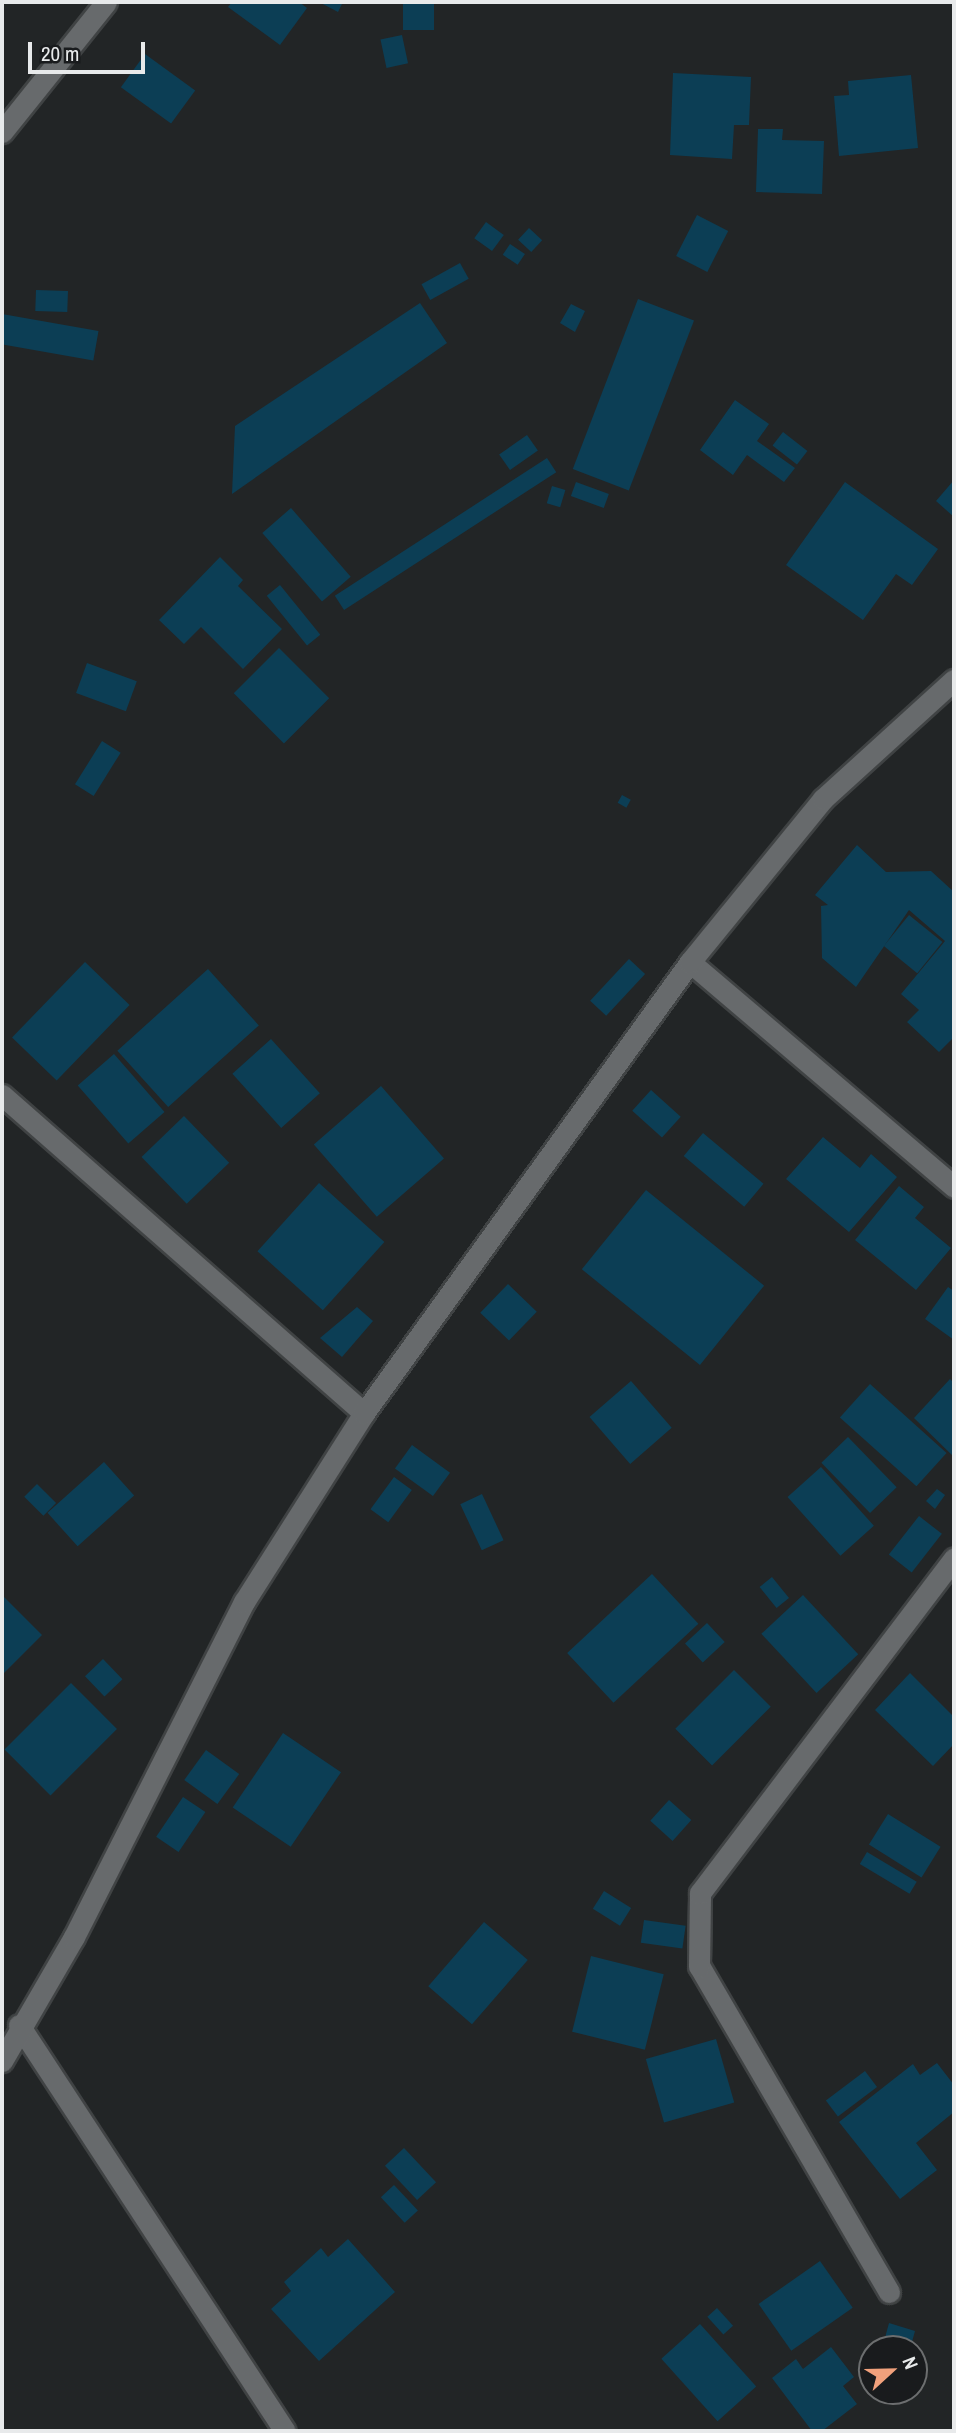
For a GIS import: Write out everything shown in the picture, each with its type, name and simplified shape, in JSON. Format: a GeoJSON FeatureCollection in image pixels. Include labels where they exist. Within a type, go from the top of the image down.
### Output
{"type":"FeatureCollection","features":[{"type":"Feature","properties":{"kind":"street"},"geometry":{"type":"LineString","coordinates":[[2,132],[106,2]]}},
{"type":"Feature","properties":{"kind":"street"},"geometry":{"type":"LineString","coordinates":[[2,2061],[19,2025],[74,1937],[244,1602],[364,1413],[690,962],[822,799],[954,680]]}},
{"type":"Feature","properties":{"kind":"street"},"geometry":{"type":"LineString","coordinates":[[690,962],[954,1187]]}},
{"type":"Feature","properties":{"kind":"street"},"geometry":{"type":"LineString","coordinates":[[2,1095],[364,1413]]}},
{"type":"Feature","properties":{"kind":"street"},"geometry":{"type":"LineString","coordinates":[[889,2292],[699,1966],[700,1893],[954,1558]]}},
{"type":"Feature","properties":{"kind":"street"},"geometry":{"type":"LineString","coordinates":[[19,2025],[285,2431]]}},
{"type":"Feature","properties":{"kind":"building"},"geometry":{"type":"Polygon","coordinates":[[[232,2],[299,2],[307,8],[280,45],[228,7],[232,2]]]}},
{"type":"Feature","properties":{"kind":"building"},"geometry":{"type":"Polygon","coordinates":[[[319,2],[343,2],[338,12],[319,2]]]}},
{"type":"Feature","properties":{"kind":"building"},"geometry":{"type":"Polygon","coordinates":[[[403,2],[434,2],[434,30],[403,30],[403,2]]]}},
{"type":"Feature","properties":{"kind":"building"},"geometry":{"type":"Polygon","coordinates":[[[402,35],[408,63],[387,68],[380,40],[402,35]]]}},
{"type":"Feature","properties":{"kind":"building"},"geometry":{"type":"Polygon","coordinates":[[[145,54],[195,90],[171,124],[121,87],[145,54]]]}},
{"type":"Feature","properties":{"kind":"building"},"geometry":{"type":"Polygon","coordinates":[[[673,73],[751,77],[749,125],[734,125],[732,159],[670,155],[673,73]]]}},
{"type":"Feature","properties":{"kind":"building"},"geometry":{"type":"Polygon","coordinates":[[[911,75],[918,148],[839,156],[834,96],[849,95],[848,81],[911,75]]]}},
{"type":"Feature","properties":{"kind":"building"},"geometry":{"type":"Polygon","coordinates":[[[758,129],[783,129],[782,140],[824,141],[822,194],[756,192],[758,129]]]}},
{"type":"Feature","properties":{"kind":"building"},"geometry":{"type":"Polygon","coordinates":[[[697,215],[728,231],[707,272],[676,256],[697,215]]]}},
{"type":"Feature","properties":{"kind":"building"},"geometry":{"type":"Polygon","coordinates":[[[486,222],[504,235],[492,251],[474,238],[486,222]]]}},
{"type":"Feature","properties":{"kind":"building"},"geometry":{"type":"Polygon","coordinates":[[[529,228],[542,240],[531,252],[518,240],[529,228]]]}},
{"type":"Feature","properties":{"kind":"building"},"geometry":{"type":"Polygon","coordinates":[[[510,244],[525,254],[518,265],[503,255],[510,244]]]}},
{"type":"Feature","properties":{"kind":"building"},"geometry":{"type":"Polygon","coordinates":[[[460,263],[469,279],[430,300],[422,284],[460,263]]]}},
{"type":"Feature","properties":{"kind":"building"},"geometry":{"type":"Polygon","coordinates":[[[36,290],[68,291],[67,312],[35,311],[36,290]]]}},
{"type":"Feature","properties":{"kind":"building"},"geometry":{"type":"Polygon","coordinates":[[[638,299],[694,321],[629,490],[573,469],[638,299]]]}},
{"type":"Feature","properties":{"kind":"building"},"geometry":{"type":"Polygon","coordinates":[[[420,303],[447,343],[232,494],[235,426],[420,303]]]}},
{"type":"Feature","properties":{"kind":"building"},"geometry":{"type":"Polygon","coordinates":[[[571,304],[585,311],[575,332],[560,323],[571,304]]]}},
{"type":"Feature","properties":{"kind":"building"},"geometry":{"type":"Polygon","coordinates":[[[2,314],[99,331],[93,361],[2,344],[2,314]]]}},
{"type":"Feature","properties":{"kind":"building"},"geometry":{"type":"Polygon","coordinates":[[[735,400],[769,424],[757,441],[795,468],[784,482],[747,455],[733,475],[700,450],[735,400]]]}},
{"type":"Feature","properties":{"kind":"building"},"geometry":{"type":"Polygon","coordinates":[[[783,432],[807,451],[797,464],[773,445],[783,432]]]}},
{"type":"Feature","properties":{"kind":"building"},"geometry":{"type":"Polygon","coordinates":[[[527,435],[538,451],[510,470],[499,455],[527,435]]]}},
{"type":"Feature","properties":{"kind":"building"},"geometry":{"type":"Polygon","coordinates":[[[547,458],[556,472],[344,610],[335,596],[547,458]]]}},
{"type":"Feature","properties":{"kind":"building"},"geometry":{"type":"Polygon","coordinates":[[[954,480],[954,517],[936,501],[954,480]]]}},
{"type":"Feature","properties":{"kind":"building"},"geometry":{"type":"Polygon","coordinates":[[[576,482],[609,494],[604,508],[571,496],[576,482]]]}},
{"type":"Feature","properties":{"kind":"building"},"geometry":{"type":"Polygon","coordinates":[[[845,482],[938,549],[912,585],[896,574],[863,620],[786,565],[845,482]]]}},
{"type":"Feature","properties":{"kind":"building"},"geometry":{"type":"Polygon","coordinates":[[[552,486],[565,490],[560,507],[547,503],[552,486]]]}},
{"type":"Feature","properties":{"kind":"building"},"geometry":{"type":"Polygon","coordinates":[[[291,508],[351,577],[322,602],[262,533],[291,508]]]}},
{"type":"Feature","properties":{"kind":"building"},"geometry":{"type":"Polygon","coordinates":[[[220,557],[243,580],[238,586],[282,629],[243,669],[201,627],[184,644],[159,620],[220,557]]]}},
{"type":"Feature","properties":{"kind":"building"},"geometry":{"type":"Polygon","coordinates":[[[280,585],[320,635],[307,645],[267,596],[280,585]]]}},
{"type":"Feature","properties":{"kind":"building"},"geometry":{"type":"Polygon","coordinates":[[[279,648],[329,698],[284,743],[234,693],[279,648]]]}},
{"type":"Feature","properties":{"kind":"building"},"geometry":{"type":"Polygon","coordinates":[[[87,663],[137,681],[126,711],[76,693],[87,663]]]}},
{"type":"Feature","properties":{"kind":"building"},"geometry":{"type":"Polygon","coordinates":[[[102,741],[121,753],[94,796],[75,784],[102,741]]]}},
{"type":"Feature","properties":{"kind":"building"},"geometry":{"type":"Polygon","coordinates":[[[622,795],[631,800],[626,808],[618,803],[622,795]]]}},
{"type":"Feature","properties":{"kind":"building"},"geometry":{"type":"Polygon","coordinates":[[[857,845],[886,872],[931,871],[954,892],[954,1037],[939,1052],[907,1022],[919,1010],[901,994],[945,941],[909,910],[856,987],[822,958],[821,906],[828,905],[815,895],[857,845]]]}},
{"type":"Feature","properties":{"kind":"building"},"geometry":{"type":"Polygon","coordinates":[[[909,915],[942,942],[917,973],[884,946],[909,915]]]}},
{"type":"Feature","properties":{"kind":"building"},"geometry":{"type":"Polygon","coordinates":[[[629,959],[645,974],[606,1016],[590,1001],[629,959]]]}},
{"type":"Feature","properties":{"kind":"building"},"geometry":{"type":"Polygon","coordinates":[[[85,962],[130,1005],[57,1081],[12,1038],[85,962]]]}},
{"type":"Feature","properties":{"kind":"building"},"geometry":{"type":"Polygon","coordinates":[[[208,969],[259,1025],[168,1107],[117,1051],[208,969]]]}},
{"type":"Feature","properties":{"kind":"building"},"geometry":{"type":"Polygon","coordinates":[[[271,1039],[320,1093],[281,1128],[232,1074],[271,1039]]]}},
{"type":"Feature","properties":{"kind":"building"},"geometry":{"type":"Polygon","coordinates":[[[114,1054],[165,1112],[128,1144],[78,1085],[114,1054]]]}},
{"type":"Feature","properties":{"kind":"building"},"geometry":{"type":"Polygon","coordinates":[[[381,1086],[444,1158],[377,1217],[314,1144],[381,1086]]]}},
{"type":"Feature","properties":{"kind":"building"},"geometry":{"type":"Polygon","coordinates":[[[651,1090],[681,1117],[662,1138],[632,1111],[651,1090]]]}},
{"type":"Feature","properties":{"kind":"building"},"geometry":{"type":"Polygon","coordinates":[[[184,1116],[229,1163],[187,1204],[142,1157],[184,1116]]]}},
{"type":"Feature","properties":{"kind":"building"},"geometry":{"type":"Polygon","coordinates":[[[703,1133],[764,1184],[744,1207],[684,1156],[703,1133]]]}},
{"type":"Feature","properties":{"kind":"building"},"geometry":{"type":"Polygon","coordinates":[[[823,1137],[860,1168],[871,1154],[897,1177],[849,1232],[786,1179],[823,1137]]]}},
{"type":"Feature","properties":{"kind":"building"},"geometry":{"type":"Polygon","coordinates":[[[319,1183],[384,1242],[323,1310],[257,1251],[319,1183]]]}},
{"type":"Feature","properties":{"kind":"building"},"geometry":{"type":"Polygon","coordinates":[[[899,1186],[924,1207],[915,1218],[951,1248],[916,1290],[855,1240],[899,1186]]]}},
{"type":"Feature","properties":{"kind":"building"},"geometry":{"type":"Polygon","coordinates":[[[646,1190],[764,1286],[700,1365],[582,1269],[646,1190]]]}},
{"type":"Feature","properties":{"kind":"building"},"geometry":{"type":"Polygon","coordinates":[[[508,1284],[537,1312],[509,1341],[480,1313],[508,1284]]]}},
{"type":"Feature","properties":{"kind":"building"},"geometry":{"type":"Polygon","coordinates":[[[948,1287],[954,1291],[954,1340],[925,1319],[948,1287]]]}},
{"type":"Feature","properties":{"kind":"building"},"geometry":{"type":"Polygon","coordinates":[[[357,1307],[373,1321],[342,1357],[320,1338],[357,1307]]]}},
{"type":"Feature","properties":{"kind":"building"},"geometry":{"type":"Polygon","coordinates":[[[950,1379],[954,1383],[954,1457],[914,1418],[950,1379]]]}},
{"type":"Feature","properties":{"kind":"building"},"geometry":{"type":"Polygon","coordinates":[[[631,1381],[672,1428],[630,1464],[589,1417],[631,1381]]]}},
{"type":"Feature","properties":{"kind":"building"},"geometry":{"type":"Polygon","coordinates":[[[870,1384],[947,1453],[916,1486],[840,1417],[870,1384]]]}},
{"type":"Feature","properties":{"kind":"building"},"geometry":{"type":"Polygon","coordinates":[[[848,1437],[897,1487],[870,1513],[821,1463],[848,1437]]]}},
{"type":"Feature","properties":{"kind":"building"},"geometry":{"type":"Polygon","coordinates":[[[412,1445],[450,1473],[433,1496],[395,1468],[412,1445]]]}},
{"type":"Feature","properties":{"kind":"building"},"geometry":{"type":"Polygon","coordinates":[[[104,1462],[134,1495],[78,1546],[48,1513],[104,1462]]]}},
{"type":"Feature","properties":{"kind":"building"},"geometry":{"type":"Polygon","coordinates":[[[821,1467],[874,1526],[840,1556],[788,1497],[821,1467]]]}},
{"type":"Feature","properties":{"kind":"building"},"geometry":{"type":"Polygon","coordinates":[[[394,1477],[412,1490],[388,1522],[370,1509],[394,1477]]]}},
{"type":"Feature","properties":{"kind":"building"},"geometry":{"type":"Polygon","coordinates":[[[37,1484],[56,1503],[43,1516],[24,1497],[37,1484]]]}},
{"type":"Feature","properties":{"kind":"building"},"geometry":{"type":"Polygon","coordinates":[[[937,1489],[945,1495],[935,1509],[926,1501],[937,1489]]]}},
{"type":"Feature","properties":{"kind":"building"},"geometry":{"type":"Polygon","coordinates":[[[482,1494],[504,1540],[482,1550],[460,1504],[482,1494]]]}},
{"type":"Feature","properties":{"kind":"building"},"geometry":{"type":"Polygon","coordinates":[[[919,1516],[942,1534],[912,1572],[889,1555],[919,1516]]]}},
{"type":"Feature","properties":{"kind":"building"},"geometry":{"type":"Polygon","coordinates":[[[652,1574],[698,1624],[614,1703],[567,1653],[652,1574]]]}},
{"type":"Feature","properties":{"kind":"building"},"geometry":{"type":"Polygon","coordinates":[[[772,1577],[789,1598],[777,1608],[760,1587],[772,1577]]]}},
{"type":"Feature","properties":{"kind":"building"},"geometry":{"type":"Polygon","coordinates":[[[2,1595],[42,1635],[2,1675],[2,1595]]]}},
{"type":"Feature","properties":{"kind":"building"},"geometry":{"type":"Polygon","coordinates":[[[803,1595],[858,1654],[817,1693],[761,1634],[803,1595]]]}},
{"type":"Feature","properties":{"kind":"building"},"geometry":{"type":"Polygon","coordinates":[[[707,1623],[725,1642],[703,1662],[685,1643],[707,1623]]]}},
{"type":"Feature","properties":{"kind":"building"},"geometry":{"type":"Polygon","coordinates":[[[103,1659],[122,1679],[104,1697],[85,1676],[103,1659]]]}},
{"type":"Feature","properties":{"kind":"building"},"geometry":{"type":"Polygon","coordinates":[[[734,1670],[771,1707],[712,1765],[675,1729],[734,1670]]]}},
{"type":"Feature","properties":{"kind":"building"},"geometry":{"type":"Polygon","coordinates":[[[910,1673],[954,1717],[954,1744],[933,1766],[875,1710],[910,1673]]]}},
{"type":"Feature","properties":{"kind":"building"},"geometry":{"type":"Polygon","coordinates":[[[71,1683],[117,1729],[50,1795],[5,1749],[71,1683]]]}},
{"type":"Feature","properties":{"kind":"building"},"geometry":{"type":"Polygon","coordinates":[[[283,1733],[341,1772],[291,1847],[233,1808],[283,1733]]]}},
{"type":"Feature","properties":{"kind":"building"},"geometry":{"type":"Polygon","coordinates":[[[206,1750],[239,1774],[217,1804],[184,1780],[206,1750]]]}},
{"type":"Feature","properties":{"kind":"building"},"geometry":{"type":"Polygon","coordinates":[[[183,1797],[205,1812],[179,1852],[156,1837],[183,1797]]]}},
{"type":"Feature","properties":{"kind":"building"},"geometry":{"type":"Polygon","coordinates":[[[669,1800],[691,1820],[673,1841],[650,1821],[669,1800]]]}},
{"type":"Feature","properties":{"kind":"building"},"geometry":{"type":"Polygon","coordinates":[[[888,1814],[941,1847],[922,1877],[869,1845],[888,1814]]]}},
{"type":"Feature","properties":{"kind":"building"},"geometry":{"type":"Polygon","coordinates":[[[867,1852],[917,1882],[910,1894],[860,1864],[867,1852]]]}},
{"type":"Feature","properties":{"kind":"building"},"geometry":{"type":"Polygon","coordinates":[[[604,1891],[631,1908],[620,1926],[593,1909],[604,1891]]]}},
{"type":"Feature","properties":{"kind":"building"},"geometry":{"type":"Polygon","coordinates":[[[644,1920],[686,1926],[682,1949],[641,1943],[644,1920]]]}},
{"type":"Feature","properties":{"kind":"building"},"geometry":{"type":"Polygon","coordinates":[[[484,1922],[528,1960],[472,2024],[428,1986],[484,1922]]]}},
{"type":"Feature","properties":{"kind":"building"},"geometry":{"type":"Polygon","coordinates":[[[591,1956],[664,1974],[645,2050],[572,2032],[591,1956]]]}},
{"type":"Feature","properties":{"kind":"building"},"geometry":{"type":"Polygon","coordinates":[[[716,2039],[734,2102],[664,2123],[646,2059],[716,2039]]]}},
{"type":"Feature","properties":{"kind":"building"},"geometry":{"type":"Polygon","coordinates":[[[937,2063],[954,2085],[954,2112],[916,2143],[937,2170],[900,2199],[839,2122],[913,2064],[920,2075],[937,2063]]]}},
{"type":"Feature","properties":{"kind":"building"},"geometry":{"type":"Polygon","coordinates":[[[865,2071],[877,2087],[838,2116],[826,2100],[865,2071]]]}},
{"type":"Feature","properties":{"kind":"building"},"geometry":{"type":"Polygon","coordinates":[[[404,2148],[436,2182],[417,2200],[385,2166],[404,2148]]]}},
{"type":"Feature","properties":{"kind":"building"},"geometry":{"type":"Polygon","coordinates":[[[394,2185],[418,2211],[405,2223],[381,2197],[394,2185]]]}},
{"type":"Feature","properties":{"kind":"building"},"geometry":{"type":"Polygon","coordinates":[[[348,2239],[395,2292],[319,2361],[271,2309],[291,2291],[284,2282],[321,2248],[328,2257],[348,2239]]]}},
{"type":"Feature","properties":{"kind":"building"},"geometry":{"type":"Polygon","coordinates":[[[820,2261],[853,2308],[791,2351],[759,2304],[820,2261]]]}},
{"type":"Feature","properties":{"kind":"building"},"geometry":{"type":"Polygon","coordinates":[[[717,2308],[733,2326],[723,2335],[707,2317],[717,2308]]]}},
{"type":"Feature","properties":{"kind":"building"},"geometry":{"type":"Polygon","coordinates":[[[889,2323],[915,2331],[914,2335],[886,2335],[889,2323]]]}},
{"type":"Feature","properties":{"kind":"building"},"geometry":{"type":"Polygon","coordinates":[[[700,2324],[756,2386],[718,2421],[661,2359],[700,2324]]]}},
{"type":"Feature","properties":{"kind":"building"},"geometry":{"type":"Polygon","coordinates":[[[831,2347],[854,2377],[843,2386],[857,2404],[822,2431],[812,2431],[772,2378],[796,2359],[803,2369],[831,2347]]]}}]}
